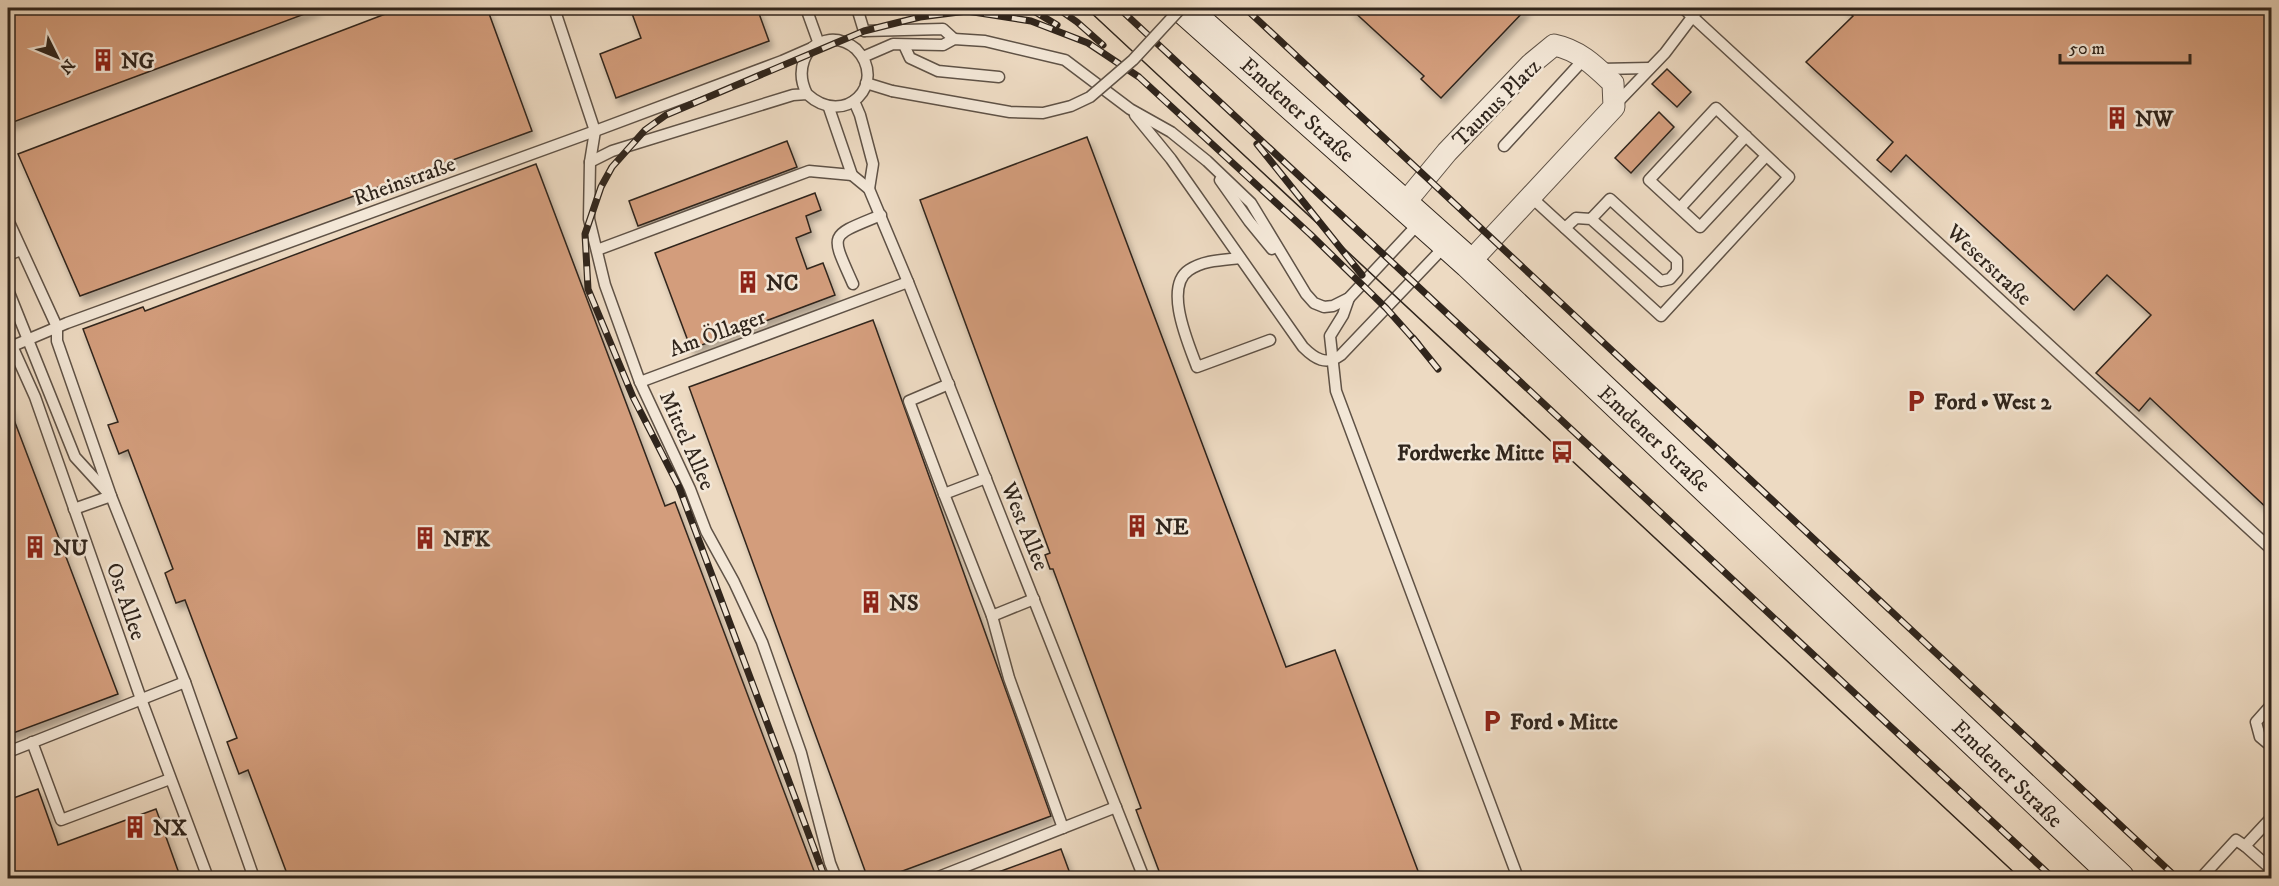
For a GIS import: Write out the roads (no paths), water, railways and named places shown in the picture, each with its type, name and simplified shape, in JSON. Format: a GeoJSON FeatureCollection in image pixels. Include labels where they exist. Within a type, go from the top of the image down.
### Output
{"type":"FeatureCollection","features":[{"type":"Feature","properties":{"kind":"street","name":"Emdener Straße"},"geometry":{"type":"LineString","coordinates":[[1182,8],[1448,243],[2119,879]]}},
{"type":"Feature","properties":{"kind":"street","name":"Taunus Platz"},"geometry":{"type":"LineString","coordinates":[[1413,212],[1447,152],[1531,64],[1554,45],[1568,48],[1592,63]]}},
{"type":"Feature","properties":{"kind":"street"},"geometry":{"type":"LineString","coordinates":[[1469,263],[1614,107],[1613,83],[1592,63]]}},
{"type":"Feature","properties":{"kind":"lane","name":"Mittel Allee"},"geometry":{"type":"LineString","coordinates":[[554,8],[596,131],[590,162],[590,219],[605,285],[640,382],[690,489],[706,531],[734,582],[762,642],[801,753],[836,879]]}},
{"type":"Feature","properties":{"kind":"lane"},"geometry":{"type":"LineString","coordinates":[[806,8],[817,46]]}},
{"type":"Feature","properties":{"kind":"lane"},"geometry":{"type":"LineString","coordinates":[[857,8],[864,31]]}},
{"type":"Feature","properties":{"kind":"lane"},"geometry":{"type":"LineString","coordinates":[[867,83],[892,91],[1010,111],[1043,113],[1071,106],[1090,97],[1132,60],[1182,8]]}},
{"type":"Feature","properties":{"kind":"lane","name":"Weserstraße"},"geometry":{"type":"LineString","coordinates":[[1683,8],[1695,12],[2271,550]]}},
{"type":"Feature","properties":{"kind":"lane"},"geometry":{"type":"LineString","coordinates":[[1614,107],[1665,53],[1695,12]]}},
{"type":"Feature","properties":{"kind":"lane"},"geometry":{"type":"LineString","coordinates":[[852,45],[864,31],[943,28],[954,39]]}},
{"type":"Feature","properties":{"kind":"lane"},"geometry":{"type":"LineString","coordinates":[[863,57],[893,44],[943,45],[954,39],[985,41],[1065,60],[1130,109],[1171,132],[1208,161],[1251,203],[1291,273],[1314,303],[1323,307],[1334,306],[1349,298]]}},
{"type":"Feature","properties":{"kind":"lane"},"geometry":{"type":"LineString","coordinates":[[830,40],[852,45],[863,57],[867,69],[867,83],[864,90],[854,101],[842,107],[829,108],[817,103],[807,94],[800,75],[805,56],[817,46],[830,40]]}},
{"type":"Feature","properties":{"kind":"lane"},"geometry":{"type":"LineString","coordinates":[[904,45],[910,58],[938,72],[999,77]]}},
{"type":"Feature","properties":{"kind":"lane","name":"Rheinstraße"},"geometry":{"type":"LineString","coordinates":[[9,343],[29,338],[596,131],[817,46]]}},
{"type":"Feature","properties":{"kind":"lane"},"geometry":{"type":"LineString","coordinates":[[1504,146],[1592,63],[1650,68]]}},
{"type":"Feature","properties":{"kind":"lane"},"geometry":{"type":"LineString","coordinates":[[590,162],[612,151],[793,95],[807,94]]}},
{"type":"Feature","properties":{"kind":"lane","name":"West Allee"},"geometry":{"type":"LineString","coordinates":[[854,101],[873,164],[869,189]]}},
{"type":"Feature","properties":{"kind":"lane"},"geometry":{"type":"LineString","coordinates":[[597,250],[809,171],[852,175],[829,108]]}},
{"type":"Feature","properties":{"kind":"lane"},"geometry":{"type":"LineString","coordinates":[[1531,197],[1661,316],[1789,177],[1716,108],[1649,180],[1700,227],[1766,156]]}},
{"type":"Feature","properties":{"kind":"lane"},"geometry":{"type":"LineString","coordinates":[[1130,109],[1171,159],[1304,347],[1320,360],[1332,361],[1341,356],[1448,243]]}},
{"type":"Feature","properties":{"kind":"lane"},"geometry":{"type":"LineString","coordinates":[[1680,208],[1746,136]]}},
{"type":"Feature","properties":{"kind":"lane","name":"West Allee"},"geometry":{"type":"LineString","coordinates":[[852,175],[869,189],[908,282],[1144,879]]}},
{"type":"Feature","properties":{"kind":"lane"},"geometry":{"type":"LineString","coordinates":[[1565,228],[1576,218],[1591,219],[1661,281],[1670,279],[1677,271],[1677,260],[1610,199],[1591,219]]}},
{"type":"Feature","properties":{"kind":"lane"},"geometry":{"type":"LineString","coordinates":[[1413,212],[1349,298],[1343,315],[1330,336],[1336,391],[1518,879]]}},
{"type":"Feature","properties":{"kind":"lane"},"geometry":{"type":"LineString","coordinates":[[853,284],[836,245],[838,236],[880,215]]}},
{"type":"Feature","properties":{"kind":"lane"},"geometry":{"type":"LineString","coordinates":[[8,220],[57,327]]}},
{"type":"Feature","properties":{"kind":"lane"},"geometry":{"type":"LineString","coordinates":[[8,255],[21,250]]}},
{"type":"Feature","properties":{"kind":"lane"},"geometry":{"type":"LineString","coordinates":[[1240,258],[1205,263],[1191,268],[1183,275],[1179,291],[1179,308],[1181,324],[1189,346],[1197,367],[1270,340]]}},
{"type":"Feature","properties":{"kind":"lane","name":"Am Öllager"},"geometry":{"type":"LineString","coordinates":[[640,382],[908,282]]}},
{"type":"Feature","properties":{"kind":"lane"},"geometry":{"type":"LineString","coordinates":[[8,290],[75,457],[111,496],[74,509]]}},
{"type":"Feature","properties":{"kind":"lane","name":"Ost Allee"},"geometry":{"type":"LineString","coordinates":[[57,327],[57,341],[111,496],[184,682],[254,879]]}},
{"type":"Feature","properties":{"kind":"lane","name":"Ost Allee"},"geometry":{"type":"LineString","coordinates":[[9,343],[35,397],[207,879]]}},
{"type":"Feature","properties":{"kind":"lane"},"geometry":{"type":"LineString","coordinates":[[949,384],[909,401],[992,616],[1006,660],[1009,678],[1063,828]]}},
{"type":"Feature","properties":{"kind":"lane"},"geometry":{"type":"LineString","coordinates":[[944,494],[986,478]]}},
{"type":"Feature","properties":{"kind":"lane"},"geometry":{"type":"LineString","coordinates":[[992,616],[1034,599]]}},
{"type":"Feature","properties":{"kind":"lane"},"geometry":{"type":"LineString","coordinates":[[8,752],[184,682]]}},
{"type":"Feature","properties":{"kind":"lane"},"geometry":{"type":"LineString","coordinates":[[2271,704],[2256,722],[2260,736],[2271,747]]}},
{"type":"Feature","properties":{"kind":"lane"},"geometry":{"type":"LineString","coordinates":[[32,742],[62,820],[170,779]]}},
{"type":"Feature","properties":{"kind":"lane"},"geometry":{"type":"LineString","coordinates":[[936,879],[1116,807]]}},
{"type":"Feature","properties":{"kind":"lane"},"geometry":{"type":"LineString","coordinates":[[2245,846],[2271,817]]}},
{"type":"Feature","properties":{"kind":"lane"},"geometry":{"type":"LineString","coordinates":[[2201,879],[2236,840],[2271,870]]}},
{"type":"Feature","properties":{"kind":"tram line"},"geometry":{"type":"LineString","coordinates":[[1086,8],[2020,878]]}},
{"type":"Feature","properties":{"kind":"railway"},"geometry":{"type":"LineString","coordinates":[[1029,8],[1057,25]]}},
{"type":"Feature","properties":{"kind":"railway"},"geometry":{"type":"LineString","coordinates":[[1057,8],[1103,45]]}},
{"type":"Feature","properties":{"kind":"railway"},"geometry":{"type":"LineString","coordinates":[[1119,8],[2053,878]]}},
{"type":"Feature","properties":{"kind":"railway"},"geometry":{"type":"LineString","coordinates":[[1245,8],[2177,878]]}},
{"type":"Feature","properties":{"kind":"railway"},"geometry":{"type":"LineString","coordinates":[[825,878],[679,487],[633,397],[588,289],[585,234],[601,187],[612,167],[645,130],[666,115],[864,31],[920,17],[967,11],[1031,21],[1088,43],[1139,77],[1310,234],[1386,308],[1418,344]]}},
{"type":"Feature","properties":{"kind":"railway"},"geometry":{"type":"LineString","coordinates":[[1257,144],[1362,275]]}},
{"type":"Feature","properties":{"kind":"railway"},"geometry":{"type":"LineString","coordinates":[[1413,338],[1438,369]]}},
{"type":"Feature","properties":{"kind":"place","name":"NG"},"geometry":{"type":"Point","coordinates":[103,60]}},
{"type":"Feature","properties":{"kind":"place","name":"NW"},"geometry":{"type":"Point","coordinates":[2117,118]}},
{"type":"Feature","properties":{"kind":"place","name":"NC"},"geometry":{"type":"Point","coordinates":[748,282]}},
{"type":"Feature","properties":{"kind":"place","name":"Ford • West 2"},"geometry":{"type":"Point","coordinates":[1916,401]}},
{"type":"Feature","properties":{"kind":"place","name":"Fordwerke Mitte"},"geometry":{"type":"Point","coordinates":[1562,452]}},
{"type":"Feature","properties":{"kind":"place","name":"NE"},"geometry":{"type":"Point","coordinates":[1137,526]}},
{"type":"Feature","properties":{"kind":"place","name":"NFK"},"geometry":{"type":"Point","coordinates":[425,538]}},
{"type":"Feature","properties":{"kind":"place","name":"NU"},"geometry":{"type":"Point","coordinates":[35,547]}},
{"type":"Feature","properties":{"kind":"place","name":"NS"},"geometry":{"type":"Point","coordinates":[871,602]}},
{"type":"Feature","properties":{"kind":"place","name":"Ford • Mitte"},"geometry":{"type":"Point","coordinates":[1492,721]}},
{"type":"Feature","properties":{"kind":"place","name":"NX"},"geometry":{"type":"Point","coordinates":[135,827]}}]}
